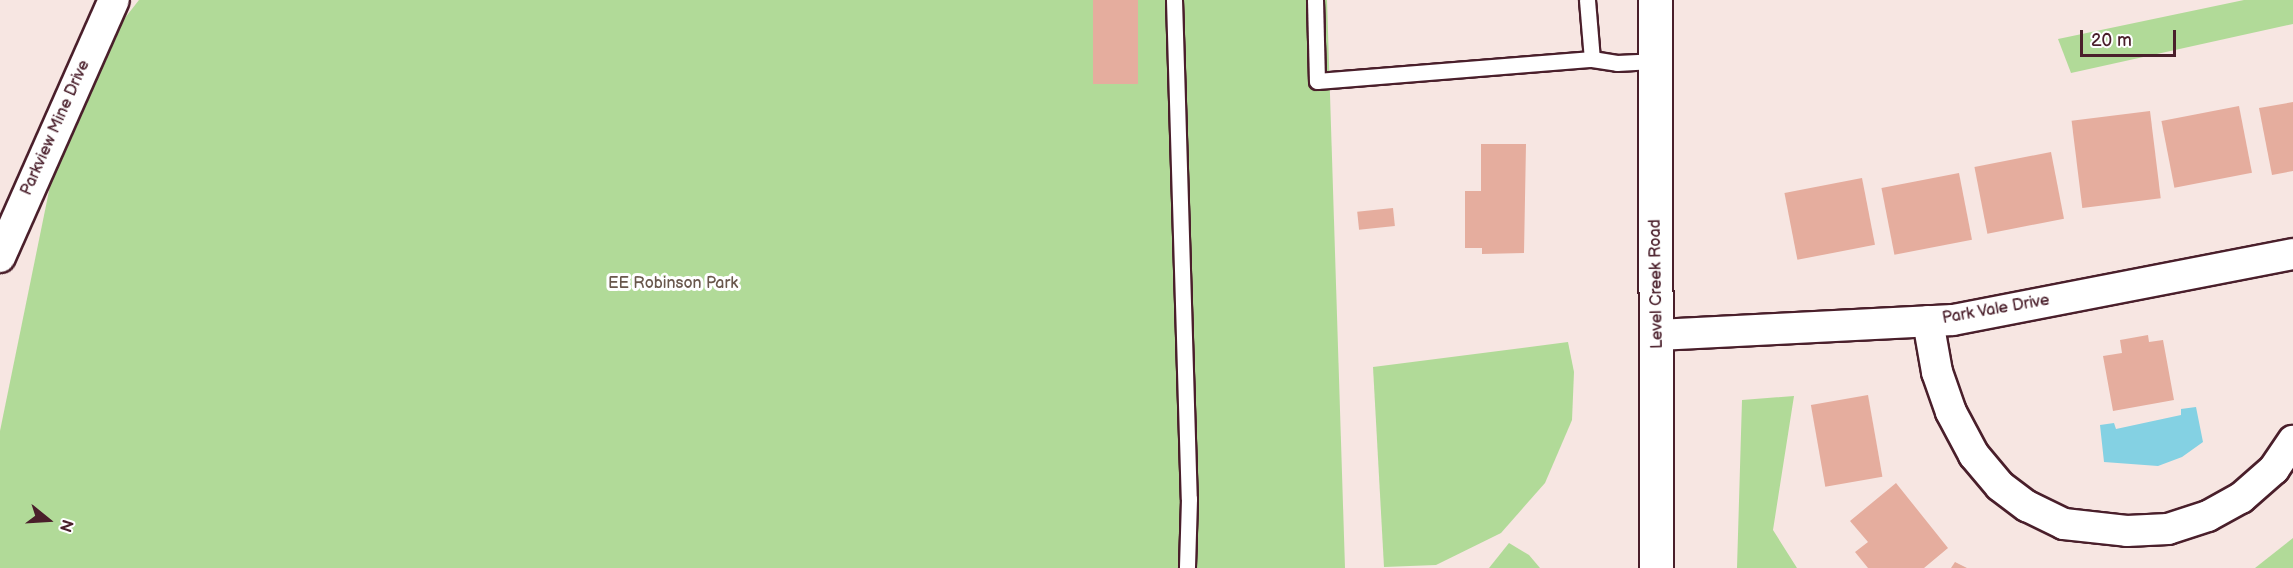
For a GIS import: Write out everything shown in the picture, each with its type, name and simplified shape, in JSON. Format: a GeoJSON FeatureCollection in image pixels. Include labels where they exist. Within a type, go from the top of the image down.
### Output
{"type":"FeatureCollection","features":[{"type":"Feature","properties":{"kind":"street","name":"Parkview Mine Drive"},"geometry":{"type":"LineString","coordinates":[[0,257],[114,0]]}},
{"type":"Feature","properties":{"kind":"street","name":"Level Creek Road"},"geometry":{"type":"LineString","coordinates":[[1655,0],[1653,61],[1658,335],[1656,568]]}},
{"type":"Feature","properties":{"kind":"street","name":"Park Vale Drive"},"geometry":{"type":"LineString","coordinates":[[1658,335],[1953,320],[2293,254]]}},
{"type":"Feature","properties":{"kind":"street"},"geometry":{"type":"LineString","coordinates":[[1928,321],[1937,372],[1952,412],[1974,455],[2000,486],[2027,506],[2064,524],[2127,531],[2168,529],[2208,516],[2241,498],[2274,469],[2293,441]]}},
{"type":"Feature","properties":{"kind":"lane"},"geometry":{"type":"LineString","coordinates":[[1174,0],[1189,499],[1187,568]]}},
{"type":"Feature","properties":{"kind":"lane"},"geometry":{"type":"LineString","coordinates":[[1315,0],[1317,81],[1592,59],[1617,63],[1653,61]]}},
{"type":"Feature","properties":{"kind":"lane"},"geometry":{"type":"LineString","coordinates":[[1587,0],[1592,59]]}},
{"type":"Feature","properties":{"kind":"green space","name":"EE Robinson Park"},"geometry":{"type":"Polygon","coordinates":[[[139,0],[1327,0],[1345,568],[0,568],[0,431],[70,88],[139,0]]]}},
{"type":"Feature","properties":{"kind":"green space"},"geometry":{"type":"Polygon","coordinates":[[[2244,0],[2293,0],[2293,24],[2071,73],[2058,39],[2244,0]]]}},
{"type":"Feature","properties":{"kind":"green space"},"geometry":{"type":"Polygon","coordinates":[[[1568,342],[1574,372],[1572,420],[1545,483],[1501,533],[1436,565],[1384,567],[1373,367],[1568,342]]]}},
{"type":"Feature","properties":{"kind":"green space"},"geometry":{"type":"Polygon","coordinates":[[[1794,396],[1773,530],[1797,568],[1737,568],[1742,400],[1794,396]]]}},
{"type":"Feature","properties":{"kind":"green space"},"geometry":{"type":"Polygon","coordinates":[[[2293,538],[2293,568],[2255,568],[2293,538]]]}},
{"type":"Feature","properties":{"kind":"green space"},"geometry":{"type":"Polygon","coordinates":[[[1509,543],[1529,555],[1540,568],[1489,568],[1509,543]]]}},
{"type":"Feature","properties":{"kind":"water"},"geometry":{"type":"Polygon","coordinates":[[[2196,407],[2203,442],[2182,457],[2158,466],[2104,462],[2100,425],[2114,423],[2116,429],[2181,415],[2181,409],[2196,407]]]}},
{"type":"Feature","properties":{"kind":"building"},"geometry":{"type":"Polygon","coordinates":[[[1093,0],[1138,0],[1138,84],[1093,84],[1093,0]]]}},
{"type":"Feature","properties":{"kind":"building"},"geometry":{"type":"Polygon","coordinates":[[[2293,102],[2293,171],[2272,175],[2259,108],[2293,102]]]}},
{"type":"Feature","properties":{"kind":"building"},"geometry":{"type":"Polygon","coordinates":[[[2239,106],[2252,173],[2174,188],[2161,121],[2239,106]]]}},
{"type":"Feature","properties":{"kind":"building"},"geometry":{"type":"Polygon","coordinates":[[[2150,111],[2161,198],[2082,208],[2072,121],[2150,111]]]}},
{"type":"Feature","properties":{"kind":"building"},"geometry":{"type":"Polygon","coordinates":[[[1481,144],[1526,144],[1524,253],[1482,254],[1482,248],[1465,248],[1465,191],[1481,191],[1481,144]]]}},
{"type":"Feature","properties":{"kind":"building"},"geometry":{"type":"Polygon","coordinates":[[[2051,152],[2064,219],[1987,234],[1974,167],[2051,152]]]}},
{"type":"Feature","properties":{"kind":"building"},"geometry":{"type":"Polygon","coordinates":[[[1959,173],[1972,240],[1894,255],[1881,188],[1959,173]]]}},
{"type":"Feature","properties":{"kind":"building"},"geometry":{"type":"Polygon","coordinates":[[[1862,178],[1875,245],[1797,260],[1784,193],[1862,178]]]}},
{"type":"Feature","properties":{"kind":"building"},"geometry":{"type":"Polygon","coordinates":[[[1393,208],[1395,226],[1359,230],[1357,212],[1393,208]]]}},
{"type":"Feature","properties":{"kind":"building"},"geometry":{"type":"Polygon","coordinates":[[[2148,335],[2149,342],[2163,340],[2174,400],[2113,411],[2103,356],[2122,353],[2120,340],[2148,335]]]}},
{"type":"Feature","properties":{"kind":"building"},"geometry":{"type":"Polygon","coordinates":[[[1868,395],[1882,477],[1825,487],[1811,405],[1868,395]]]}},
{"type":"Feature","properties":{"kind":"building"},"geometry":{"type":"Polygon","coordinates":[[[1896,483],[1948,548],[1924,568],[1868,568],[1855,552],[1868,542],[1850,521],[1896,483]]]}},
{"type":"Feature","properties":{"kind":"building"},"geometry":{"type":"Polygon","coordinates":[[[1955,562],[1967,568],[1951,568],[1955,562]]]}}]}
